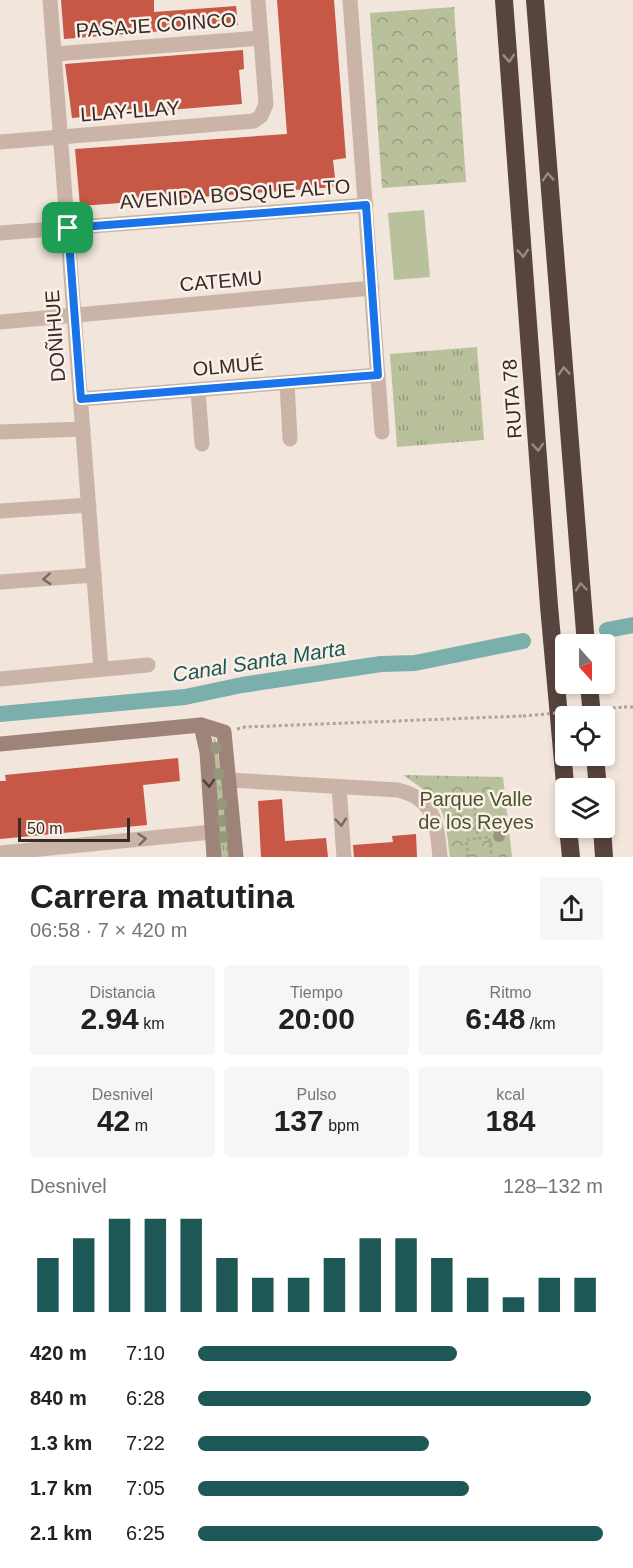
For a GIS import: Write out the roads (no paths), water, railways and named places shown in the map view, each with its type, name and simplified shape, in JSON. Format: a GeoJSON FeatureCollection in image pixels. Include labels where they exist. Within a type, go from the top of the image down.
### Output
{"type":"FeatureCollection","features":[{"type":"Feature","properties":{"kind":"highway","name":"RUTA 78"},"geometry":{"type":"LineString","coordinates":[[504,0],[549,606],[564,778]]}},
{"type":"Feature","properties":{"kind":"highway"},"geometry":{"type":"LineString","coordinates":[[535,0],[585,634]]}},
{"type":"Feature","properties":{"kind":"highway"},"geometry":{"type":"LineString","coordinates":[[569,838],[571,857]]}},
{"type":"Feature","properties":{"kind":"highway"},"geometry":{"type":"LineString","coordinates":[[603,838],[604,857]]}},
{"type":"Feature","properties":{"kind":"street","name":"DOÑIHUE"},"geometry":{"type":"LineString","coordinates":[[50,0],[101,669]]}},
{"type":"Feature","properties":{"kind":"street"},"geometry":{"type":"LineString","coordinates":[[258,0],[261,38]]}},
{"type":"Feature","properties":{"kind":"street"},"geometry":{"type":"LineString","coordinates":[[350,0],[382,432]]}},
{"type":"Feature","properties":{"kind":"street","name":"PASAJE COINCO"},"geometry":{"type":"LineString","coordinates":[[55,54],[261,38]]}},
{"type":"Feature","properties":{"kind":"street","name":"LLAY-LLAY"},"geometry":{"type":"LineString","coordinates":[[0,142],[250,123],[261,116],[266,104],[261,38]]}},
{"type":"Feature","properties":{"kind":"street","name":"AVENIDA BOSQUE ALTO"},"geometry":{"type":"LineString","coordinates":[[0,233],[366,205]]}},
{"type":"Feature","properties":{"kind":"street","name":"CATEMU"},"geometry":{"type":"LineString","coordinates":[[0,322],[372,288]]}},
{"type":"Feature","properties":{"kind":"street","name":"OLMUÉ"},"geometry":{"type":"LineString","coordinates":[[81,399],[378,375]]}},
{"type":"Feature","properties":{"kind":"street"},"geometry":{"type":"LineString","coordinates":[[287,383],[290,439]]}},
{"type":"Feature","properties":{"kind":"street"},"geometry":{"type":"LineString","coordinates":[[198,390],[202,444]]}},
{"type":"Feature","properties":{"kind":"street"},"geometry":{"type":"LineString","coordinates":[[0,432],[83,429]]}},
{"type":"Feature","properties":{"kind":"street"},"geometry":{"type":"LineString","coordinates":[[0,511],[89,505]]}},
{"type":"Feature","properties":{"kind":"street"},"geometry":{"type":"LineString","coordinates":[[0,582],[94,575]]}},
{"type":"Feature","properties":{"kind":"street"},"geometry":{"type":"LineString","coordinates":[[0,679],[148,665]]}},
{"type":"Feature","properties":{"kind":"street"},"geometry":{"type":"LineString","coordinates":[[201,725],[207,752],[214,857]]}},
{"type":"Feature","properties":{"kind":"street"},"geometry":{"type":"LineString","coordinates":[[0,744],[201,725],[224,732],[236,857]]}},
{"type":"Feature","properties":{"kind":"street"},"geometry":{"type":"LineString","coordinates":[[229,780],[407,792],[424,803],[430,811],[437,830],[440,857]]}},
{"type":"Feature","properties":{"kind":"street"},"geometry":{"type":"LineString","coordinates":[[339,787],[344,857]]}},
{"type":"Feature","properties":{"kind":"street"},"geometry":{"type":"LineString","coordinates":[[0,853],[73,851],[212,832]]}},
{"type":"Feature","properties":{"kind":"waterway","name":"Canal Santa Marta"},"geometry":{"type":"LineString","coordinates":[[607,630],[633,625]]}},
{"type":"Feature","properties":{"kind":"waterway","name":"Canal Santa Marta"},"geometry":{"type":"LineString","coordinates":[[0,714],[185,697],[242,685],[381,664],[415,663],[523,641]]}},
{"type":"Feature","properties":{"kind":"park label","name":"Parque Valle de los Reyes"},"geometry":{"type":"Point","coordinates":[476,810]}}]}
